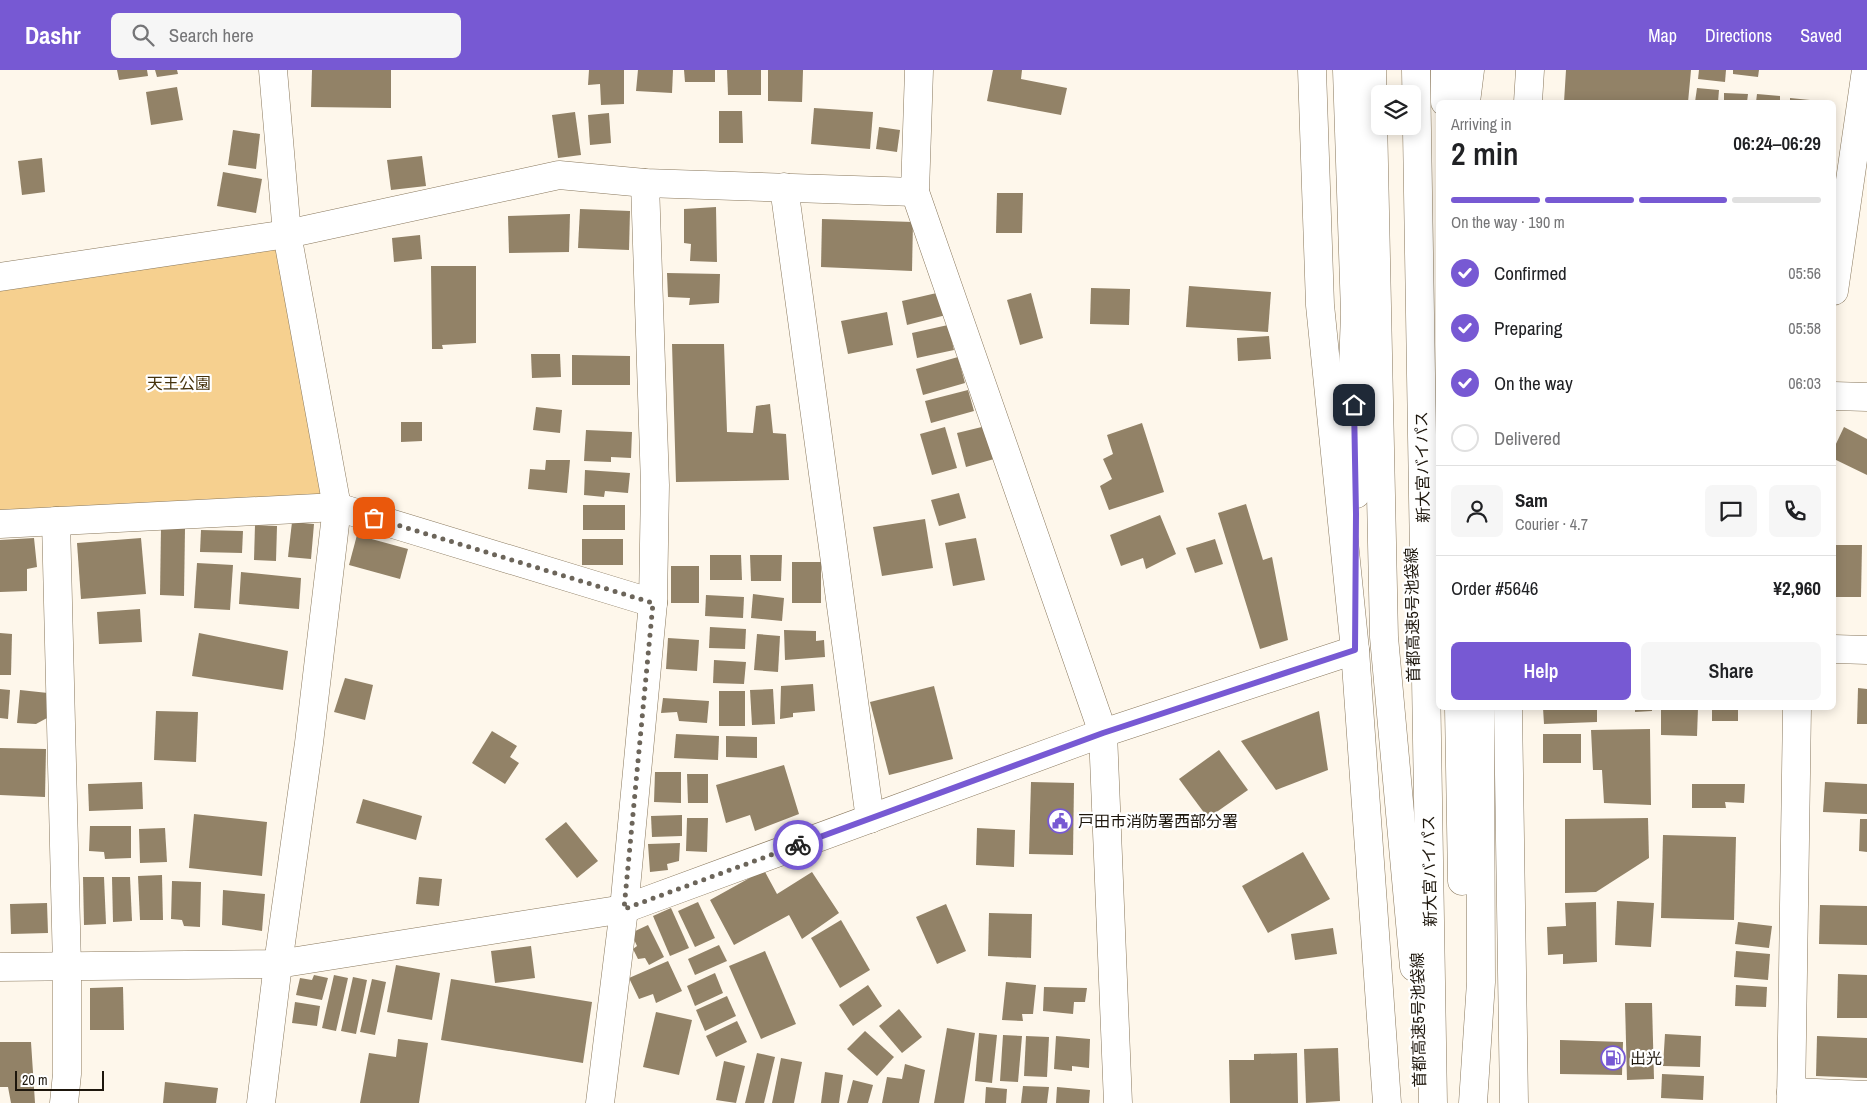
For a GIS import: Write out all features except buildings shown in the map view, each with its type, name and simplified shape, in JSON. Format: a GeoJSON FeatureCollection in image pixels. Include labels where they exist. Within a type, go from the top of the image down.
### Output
{"type":"FeatureCollection","features":[{"type":"Feature","properties":{"kind":"main road"},"geometry":{"type":"LineString","coordinates":[[261,1103],[278,964],[309,743],[337,507],[287,234],[273,70]]}},
{"type":"Feature","properties":{"kind":"main road"},"geometry":{"type":"LineString","coordinates":[[920,70],[915,192],[1103,733],[1118,1103]]}},
{"type":"Feature","properties":{"kind":"main road"},"geometry":{"type":"LineString","coordinates":[[1312,70],[1320,305],[1355,650],[1388,1103]]}},
{"type":"Feature","properties":{"kind":"main road"},"geometry":{"type":"LineString","coordinates":[[1348,70],[1355,313],[1353,368],[1356,514],[1355,650]]}},
{"type":"Feature","properties":{"kind":"main road"},"geometry":{"type":"LineString","coordinates":[[1372,70],[1384,637],[1418,1006]]}},
{"type":"Feature","properties":{"kind":"main road"},"geometry":{"type":"LineString","coordinates":[[1401,70],[1402,85]]}},
{"type":"Feature","properties":{"kind":"main road","name":"新大宮バイパス"},"geometry":{"type":"LineString","coordinates":[[1416,70],[1433,1103]]}},
{"type":"Feature","properties":{"kind":"main road","name":"新大宮バイパス"},"geometry":{"type":"LineString","coordinates":[[1430,70],[1436,272]]}},
{"type":"Feature","properties":{"kind":"main road"},"geometry":{"type":"LineString","coordinates":[[1445,70],[1446,100]]}},
{"type":"Feature","properties":{"kind":"main road"},"geometry":{"type":"LineString","coordinates":[[1466,100],[1470,70]]}},
{"type":"Feature","properties":{"kind":"main road"},"geometry":{"type":"LineString","coordinates":[[1475,70],[1476,100]]}},
{"type":"Feature","properties":{"kind":"main road"},"geometry":{"type":"LineString","coordinates":[[1511,70],[1512,100]]}},
{"type":"Feature","properties":{"kind":"main road"},"geometry":{"type":"LineString","coordinates":[[1528,100],[1530,70]]}},
{"type":"Feature","properties":{"kind":"main road"},"geometry":{"type":"LineString","coordinates":[[1836,277],[1866,70]]}},
{"type":"Feature","properties":{"kind":"main road","name":"首都高速5号池袋線"},"geometry":{"type":"LineString","coordinates":[[1402,135],[1411,480],[1420,1103]]}},
{"type":"Feature","properties":{"kind":"main road"},"geometry":{"type":"LineString","coordinates":[[0,277],[287,234],[558,175],[645,183],[915,192]]}},
{"type":"Feature","properties":{"kind":"main road"},"geometry":{"type":"LineString","coordinates":[[605,1102],[653,603],[655,485],[645,183]]}},
{"type":"Feature","properties":{"kind":"main road"},"geometry":{"type":"LineString","coordinates":[[784,187],[870,818]]}},
{"type":"Feature","properties":{"kind":"main road"},"geometry":{"type":"LineString","coordinates":[[1836,396],[1867,396]]}},
{"type":"Feature","properties":{"kind":"main road"},"geometry":{"type":"LineString","coordinates":[[0,524],[337,507],[653,603]]}},
{"type":"Feature","properties":{"kind":"main road"},"geometry":{"type":"LineString","coordinates":[[56,522],[67,966],[67,1074],[64,1103]]}},
{"type":"Feature","properties":{"kind":"main road"},"geometry":{"type":"LineString","coordinates":[[1836,649],[1867,650]]}},
{"type":"Feature","properties":{"kind":"main road"},"geometry":{"type":"LineString","coordinates":[[0,967],[278,964],[624,909],[1103,733],[1355,650]]}},
{"type":"Feature","properties":{"kind":"main road","name":"新大宮バイパス"},"geometry":{"type":"LineString","coordinates":[[1442,710],[1447,1103]]}},
{"type":"Feature","properties":{"kind":"main road"},"geometry":{"type":"LineString","coordinates":[[1459,710],[1466,1103]]}},
{"type":"Feature","properties":{"kind":"main road"},"geometry":{"type":"LineString","coordinates":[[1473,1103],[1481,982],[1480,710]]}},
{"type":"Feature","properties":{"kind":"main road"},"geometry":{"type":"LineString","coordinates":[[1508,710],[1514,1103]]}},
{"type":"Feature","properties":{"kind":"main road"},"geometry":{"type":"LineString","coordinates":[[1797,710],[1791,1097],[1867,1095]]}},
{"type":"Feature","properties":{"kind":"green space","name":"天王公園"},"geometry":{"type":"Polygon","coordinates":[[[282,242],[329,500],[0,517],[0,284],[282,242]]]}},
{"type":"Feature","properties":{"kind":"way so far"},"geometry":{"type":"LineString","coordinates":[[374,518],[653,603],[624,909],[798,845]]}},
{"type":"Feature","properties":{"kind":"place","name":"戸田市消防署西部分署"},"geometry":{"type":"Point","coordinates":[1060,821]}},
{"type":"Feature","properties":{"kind":"place","name":"出光"},"geometry":{"type":"Point","coordinates":[1613,1058]}},
{"type":"Feature","properties":{"kind":"route"},"geometry":{"type":"LineString","coordinates":[[798,845],[1103,733],[1355,650],[1356,514],[1354,405]]}}]}
